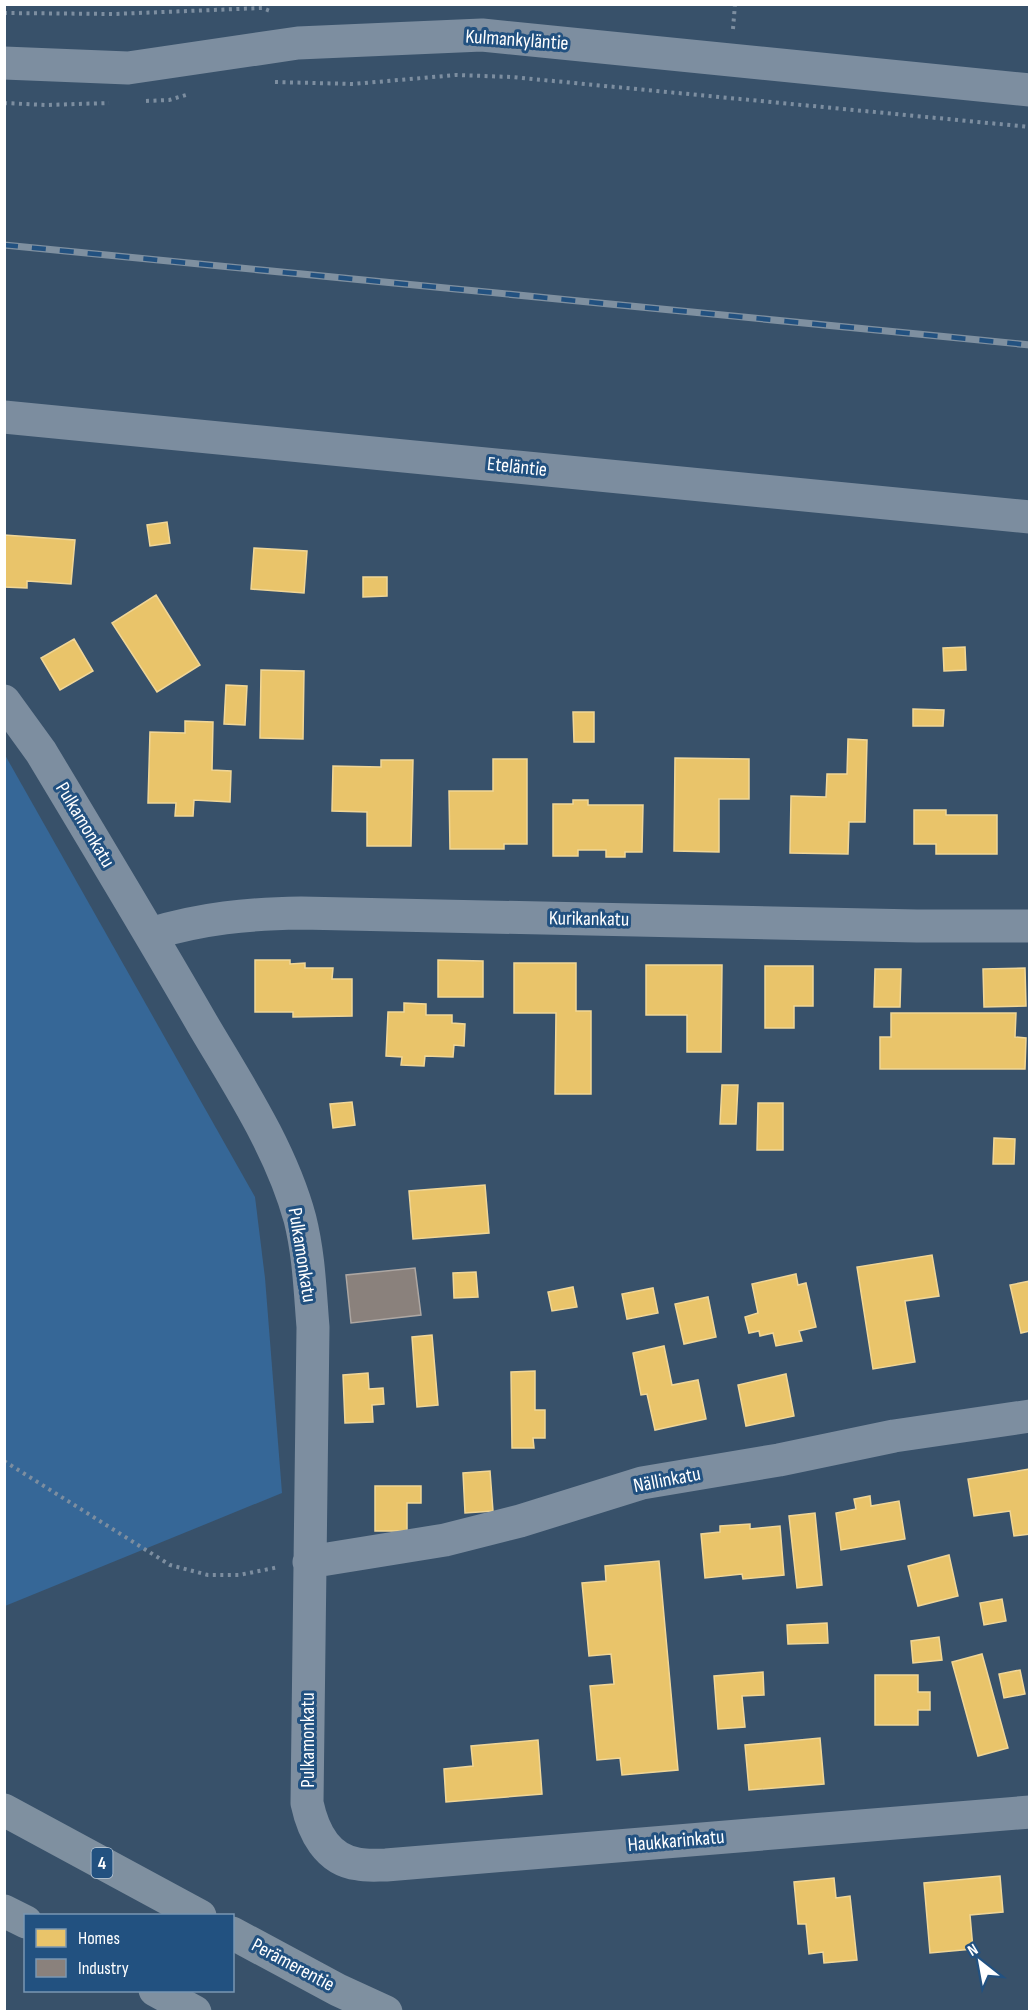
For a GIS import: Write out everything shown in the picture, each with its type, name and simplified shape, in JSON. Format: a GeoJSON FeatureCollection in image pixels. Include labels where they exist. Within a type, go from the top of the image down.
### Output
{"type":"FeatureCollection","features":[{"type":"Feature","properties":{"kind":"highway","name":"4"},"geometry":{"type":"LineString","coordinates":[[4,1810],[196,1914]]}},
{"type":"Feature","properties":{"kind":"highway"},"geometry":{"type":"LineString","coordinates":[[4,1911],[24,1921]]}},
{"type":"Feature","properties":{"kind":"highway","name":"Perämerentie"},"geometry":{"type":"LineString","coordinates":[[234,1934],[338,1990],[386,2012]]}},
{"type":"Feature","properties":{"kind":"highway"},"geometry":{"type":"LineString","coordinates":[[159,1992],[195,2012]]}},
{"type":"Feature","properties":{"kind":"main road","name":"Eteläntie"},"geometry":{"type":"LineString","coordinates":[[4,417],[1029,517]]}},
{"type":"Feature","properties":{"kind":"street","name":"Kulmankyläntie"},"geometry":{"type":"LineString","coordinates":[[4,63],[128,68],[298,43],[482,35],[1029,90]]}},
{"type":"Feature","properties":{"kind":"street","name":"Pulkamonkatu"},"geometry":{"type":"LineString","coordinates":[[4,701],[41,752],[150,934],[272,1146],[300,1219],[308,1268],[313,1327],[307,1803],[310,1817],[326,1848]]}},
{"type":"Feature","properties":{"kind":"street","name":"Kurikankatu"},"geometry":{"type":"LineString","coordinates":[[150,934],[178,925],[215,918],[251,914],[301,913],[905,926],[1029,926]]}},
{"type":"Feature","properties":{"kind":"street","name":"Nällinkatu"},"geometry":{"type":"LineString","coordinates":[[309,1562],[444,1540],[520,1521],[642,1483],[779,1460],[894,1436],[1029,1416]]}},
{"type":"Feature","properties":{"kind":"street","name":"Haukkarinkatu"},"geometry":{"type":"LineString","coordinates":[[326,1848],[342,1860],[358,1864],[386,1865],[1029,1812]]}},
{"type":"Feature","properties":{"kind":"path"},"geometry":{"type":"LineString","coordinates":[[4,13],[114,14],[262,6],[294,20],[298,43]]}},
{"type":"Feature","properties":{"kind":"path"},"geometry":{"type":"LineString","coordinates":[[272,82],[353,84],[456,75],[512,77],[1029,127]]}},
{"type":"Feature","properties":{"kind":"path"},"geometry":{"type":"LineString","coordinates":[[135,102],[169,100],[189,94]]}},
{"type":"Feature","properties":{"kind":"path"},"geometry":{"type":"LineString","coordinates":[[4,103],[45,105],[112,103]]}},
{"type":"Feature","properties":{"kind":"path"},"geometry":{"type":"LineString","coordinates":[[4,1461],[170,1565],[208,1575],[239,1575],[309,1562]]}},
{"type":"Feature","properties":{"kind":"shaded area"},"geometry":{"type":"Polygon","coordinates":[[[5,755],[255,1197],[265,1278],[282,1493],[5,1606],[5,755]]]}},
{"type":"Feature","properties":{"kind":"building: Homes"},"geometry":{"type":"Polygon","coordinates":[[[167,522],[170,543],[150,546],[147,525],[167,522]]]}},
{"type":"Feature","properties":{"kind":"building: Homes"},"geometry":{"type":"Polygon","coordinates":[[[4,535],[75,540],[71,584],[27,581],[27,588],[4,587],[4,535]]]}},
{"type":"Feature","properties":{"kind":"building: Homes"},"geometry":{"type":"Polygon","coordinates":[[[254,548],[307,551],[304,593],[251,589],[254,548]]]}},
{"type":"Feature","properties":{"kind":"building: Homes"},"geometry":{"type":"Polygon","coordinates":[[[363,577],[387,577],[387,596],[363,597],[363,577]]]}},
{"type":"Feature","properties":{"kind":"building: Homes"},"geometry":{"type":"Polygon","coordinates":[[[156,595],[200,665],[157,692],[112,623],[156,595]]]}},
{"type":"Feature","properties":{"kind":"building: Homes"},"geometry":{"type":"Polygon","coordinates":[[[74,639],[93,671],[60,690],[41,658],[74,639]]]}},
{"type":"Feature","properties":{"kind":"building: Homes"},"geometry":{"type":"Polygon","coordinates":[[[965,647],[966,670],[944,671],[943,648],[965,647]]]}},
{"type":"Feature","properties":{"kind":"building: Homes"},"geometry":{"type":"Polygon","coordinates":[[[261,670],[304,671],[303,739],[260,738],[261,670]]]}},
{"type":"Feature","properties":{"kind":"building: Homes"},"geometry":{"type":"Polygon","coordinates":[[[226,685],[247,686],[245,725],[224,724],[226,685]]]}},
{"type":"Feature","properties":{"kind":"building: Homes"},"geometry":{"type":"Polygon","coordinates":[[[913,709],[944,710],[943,726],[913,726],[913,709]]]}},
{"type":"Feature","properties":{"kind":"building: Homes"},"geometry":{"type":"Polygon","coordinates":[[[573,712],[594,712],[594,742],[574,742],[573,712]]]}},
{"type":"Feature","properties":{"kind":"building: Homes"},"geometry":{"type":"Polygon","coordinates":[[[185,721],[213,722],[212,770],[231,771],[230,802],[194,800],[193,816],[175,816],[176,803],[148,803],[150,732],[185,733],[185,721]]]}},
{"type":"Feature","properties":{"kind":"building: Homes"},"geometry":{"type":"Polygon","coordinates":[[[848,739],[867,740],[865,822],[849,822],[848,854],[790,853],[791,796],[826,797],[827,774],[847,774],[848,739]]]}},
{"type":"Feature","properties":{"kind":"building: Homes"},"geometry":{"type":"Polygon","coordinates":[[[675,758],[749,759],[749,799],[719,799],[719,852],[674,851],[675,758]]]}},
{"type":"Feature","properties":{"kind":"building: Homes"},"geometry":{"type":"Polygon","coordinates":[[[493,759],[527,759],[527,844],[504,844],[504,849],[450,849],[449,791],[493,791],[493,759]]]}},
{"type":"Feature","properties":{"kind":"building: Homes"},"geometry":{"type":"Polygon","coordinates":[[[381,760],[413,760],[411,846],[367,846],[367,812],[332,811],[333,766],[381,767],[381,760]]]}},
{"type":"Feature","properties":{"kind":"building: Homes"},"geometry":{"type":"Polygon","coordinates":[[[573,800],[588,800],[588,805],[643,805],[642,852],[625,852],[625,857],[606,857],[606,850],[578,850],[578,856],[553,856],[553,804],[573,804],[573,800]]]}},
{"type":"Feature","properties":{"kind":"building: Homes"},"geometry":{"type":"Polygon","coordinates":[[[914,810],[946,810],[946,815],[997,815],[997,854],[936,854],[936,844],[914,844],[914,810]]]}},
{"type":"Feature","properties":{"kind":"building: Homes"},"geometry":{"type":"Polygon","coordinates":[[[255,960],[290,960],[290,964],[305,963],[305,968],[333,968],[332,979],[352,979],[352,1016],[293,1017],[293,1012],[255,1012],[255,960]]]}},
{"type":"Feature","properties":{"kind":"building: Homes"},"geometry":{"type":"Polygon","coordinates":[[[438,960],[483,961],[483,997],[438,997],[438,960]]]}},
{"type":"Feature","properties":{"kind":"building: Homes"},"geometry":{"type":"Polygon","coordinates":[[[514,963],[576,963],[576,1011],[591,1011],[591,1094],[555,1094],[556,1013],[514,1013],[514,963]]]}},
{"type":"Feature","properties":{"kind":"building: Homes"},"geometry":{"type":"Polygon","coordinates":[[[646,965],[722,965],[721,1052],[687,1052],[687,1015],[646,1015],[646,965]]]}},
{"type":"Feature","properties":{"kind":"building: Homes"},"geometry":{"type":"Polygon","coordinates":[[[765,966],[813,966],[813,1006],[794,1006],[794,1028],[765,1028],[765,966]]]}},
{"type":"Feature","properties":{"kind":"building: Homes"},"geometry":{"type":"Polygon","coordinates":[[[1025,968],[1026,1006],[984,1007],[983,969],[1025,968]]]}},
{"type":"Feature","properties":{"kind":"building: Homes"},"geometry":{"type":"Polygon","coordinates":[[[875,969],[901,969],[900,1007],[874,1007],[875,969]]]}},
{"type":"Feature","properties":{"kind":"building: Homes"},"geometry":{"type":"Polygon","coordinates":[[[404,1003],[426,1004],[426,1015],[452,1015],[452,1023],[465,1024],[464,1046],[454,1045],[453,1057],[425,1056],[424,1066],[401,1065],[402,1057],[386,1056],[388,1012],[404,1012],[404,1003]]]}},
{"type":"Feature","properties":{"kind":"building: Homes"},"geometry":{"type":"Polygon","coordinates":[[[891,1013],[1016,1013],[1015,1037],[1026,1038],[1025,1069],[880,1069],[880,1037],[891,1037],[891,1013]]]}},
{"type":"Feature","properties":{"kind":"building: Homes"},"geometry":{"type":"Polygon","coordinates":[[[722,1085],[738,1085],[736,1124],[720,1124],[722,1085]]]}},
{"type":"Feature","properties":{"kind":"building: Homes"},"geometry":{"type":"Polygon","coordinates":[[[352,1102],[355,1125],[333,1128],[330,1104],[352,1102]]]}},
{"type":"Feature","properties":{"kind":"building: Homes"},"geometry":{"type":"Polygon","coordinates":[[[758,1103],[783,1103],[783,1150],[757,1150],[758,1103]]]}},
{"type":"Feature","properties":{"kind":"building: Homes"},"geometry":{"type":"Polygon","coordinates":[[[994,1138],[1015,1139],[1014,1164],[993,1164],[994,1138]]]}},
{"type":"Feature","properties":{"kind":"building: Homes"},"geometry":{"type":"Polygon","coordinates":[[[485,1185],[489,1233],[413,1239],[409,1191],[485,1185]]]}},
{"type":"Feature","properties":{"kind":"building: Homes"},"geometry":{"type":"Polygon","coordinates":[[[932,1255],[939,1296],[905,1301],[915,1362],[873,1369],[857,1267],[932,1255]]]}},
{"type":"Feature","properties":{"kind":"building: Homes"},"geometry":{"type":"Polygon","coordinates":[[[476,1272],[478,1297],[454,1298],[453,1273],[476,1272]]]}},
{"type":"Feature","properties":{"kind":"building: Homes"},"geometry":{"type":"Polygon","coordinates":[[[796,1274],[798,1285],[806,1283],[816,1327],[799,1331],[802,1341],[776,1346],[773,1333],[760,1336],[759,1331],[749,1333],[745,1317],[758,1313],[752,1284],[796,1274]]]}},
{"type":"Feature","properties":{"kind":"building: Homes"},"geometry":{"type":"Polygon","coordinates":[[[1030,1281],[1030,1331],[1021,1333],[1010,1285],[1030,1281]]]}},
{"type":"Feature","properties":{"kind":"building: Homes"},"geometry":{"type":"Polygon","coordinates":[[[573,1287],[577,1307],[552,1311],[548,1292],[573,1287]]]}},
{"type":"Feature","properties":{"kind":"building: Homes"},"geometry":{"type":"Polygon","coordinates":[[[653,1288],[658,1313],[627,1319],[622,1294],[653,1288]]]}},
{"type":"Feature","properties":{"kind":"building: Homes"},"geometry":{"type":"Polygon","coordinates":[[[708,1297],[716,1337],[684,1344],[675,1304],[708,1297]]]}},
{"type":"Feature","properties":{"kind":"building: Homes"},"geometry":{"type":"Polygon","coordinates":[[[432,1335],[438,1405],[417,1407],[412,1337],[432,1335]]]}},
{"type":"Feature","properties":{"kind":"building: Homes"},"geometry":{"type":"Polygon","coordinates":[[[664,1346],[672,1385],[698,1380],[706,1419],[655,1430],[647,1394],[641,1395],[633,1353],[664,1346]]]}},
{"type":"Feature","properties":{"kind":"building: Homes"},"geometry":{"type":"Polygon","coordinates":[[[535,1371],[535,1410],[545,1410],[545,1438],[533,1438],[534,1448],[512,1448],[511,1372],[535,1371]]]}},
{"type":"Feature","properties":{"kind":"building: Homes"},"geometry":{"type":"Polygon","coordinates":[[[368,1373],[369,1389],[383,1388],[384,1404],[372,1405],[373,1422],[345,1423],[343,1375],[368,1373]]]}},
{"type":"Feature","properties":{"kind":"building: Homes"},"geometry":{"type":"Polygon","coordinates":[[[786,1374],[794,1416],[746,1426],[738,1385],[786,1374]]]}},
{"type":"Feature","properties":{"kind":"building: Homes"},"geometry":{"type":"Polygon","coordinates":[[[1030,1469],[1030,1534],[1014,1536],[1010,1511],[974,1516],[968,1479],[1030,1469]]]}},
{"type":"Feature","properties":{"kind":"building: Homes"},"geometry":{"type":"Polygon","coordinates":[[[490,1471],[493,1511],[465,1513],[463,1473],[490,1471]]]}},
{"type":"Feature","properties":{"kind":"building: Homes"},"geometry":{"type":"Polygon","coordinates":[[[375,1486],[421,1486],[421,1503],[407,1503],[407,1531],[375,1531],[375,1486]]]}},
{"type":"Feature","properties":{"kind":"building: Homes"},"geometry":{"type":"Polygon","coordinates":[[[870,1496],[871,1506],[899,1501],[905,1539],[841,1550],[836,1513],[856,1509],[854,1499],[870,1496]]]}},
{"type":"Feature","properties":{"kind":"building: Homes"},"geometry":{"type":"Polygon","coordinates":[[[815,1513],[822,1585],[797,1588],[789,1516],[815,1513]]]}},
{"type":"Feature","properties":{"kind":"building: Homes"},"geometry":{"type":"Polygon","coordinates":[[[750,1524],[750,1529],[780,1526],[784,1575],[743,1579],[742,1574],[705,1578],[701,1534],[720,1532],[720,1526],[750,1524]]]}},
{"type":"Feature","properties":{"kind":"building: Homes"},"geometry":{"type":"Polygon","coordinates":[[[949,1555],[958,1596],[918,1606],[908,1566],[949,1555]]]}},
{"type":"Feature","properties":{"kind":"building: Homes"},"geometry":{"type":"Polygon","coordinates":[[[659,1561],[678,1770],[622,1775],[620,1758],[597,1760],[590,1686],[614,1684],[611,1654],[589,1656],[582,1583],[606,1581],[605,1566],[659,1561]]]}},
{"type":"Feature","properties":{"kind":"building: Homes"},"geometry":{"type":"Polygon","coordinates":[[[1002,1599],[1006,1621],[984,1625],[980,1603],[1002,1599]]]}},
{"type":"Feature","properties":{"kind":"building: Homes"},"geometry":{"type":"Polygon","coordinates":[[[827,1623],[828,1643],[788,1644],[787,1625],[827,1623]]]}},
{"type":"Feature","properties":{"kind":"building: Homes"},"geometry":{"type":"Polygon","coordinates":[[[939,1637],[942,1660],[913,1663],[911,1641],[939,1637]]]}},
{"type":"Feature","properties":{"kind":"building: Homes"},"geometry":{"type":"Polygon","coordinates":[[[982,1654],[1008,1748],[978,1756],[952,1662],[982,1654]]]}},
{"type":"Feature","properties":{"kind":"building: Homes"},"geometry":{"type":"Polygon","coordinates":[[[1020,1670],[1025,1694],[1004,1698],[999,1674],[1020,1670]]]}},
{"type":"Feature","properties":{"kind":"building: Homes"},"geometry":{"type":"Polygon","coordinates":[[[763,1672],[764,1695],[742,1696],[745,1727],[718,1729],[714,1676],[763,1672]]]}},
{"type":"Feature","properties":{"kind":"building: Homes"},"geometry":{"type":"Polygon","coordinates":[[[875,1675],[918,1675],[918,1692],[930,1692],[930,1710],[918,1710],[918,1725],[875,1725],[875,1675]]]}},
{"type":"Feature","properties":{"kind":"building: Homes"},"geometry":{"type":"Polygon","coordinates":[[[820,1738],[824,1784],[749,1790],[745,1745],[820,1738]]]}},
{"type":"Feature","properties":{"kind":"building: Homes"},"geometry":{"type":"Polygon","coordinates":[[[538,1740],[542,1794],[446,1802],[444,1769],[473,1766],[471,1746],[538,1740]]]}},
{"type":"Feature","properties":{"kind":"building: Homes"},"geometry":{"type":"Polygon","coordinates":[[[1000,1876],[1003,1912],[970,1915],[973,1949],[930,1953],[924,1883],[1000,1876]]]}},
{"type":"Feature","properties":{"kind":"building: Homes"},"geometry":{"type":"Polygon","coordinates":[[[834,1878],[836,1898],[850,1896],[857,1960],[824,1963],[823,1952],[809,1954],[806,1924],[798,1924],[794,1882],[834,1878]]]}},
{"type":"Feature","properties":{"kind":"building: Industry"},"geometry":{"type":"Polygon","coordinates":[[[415,1268],[421,1315],[351,1323],[346,1275],[415,1268]]]}},
{"type":"Feature","properties":{"kind":"railway"},"geometry":{"type":"LineString","coordinates":[[4,245],[1030,345]]}}]}
